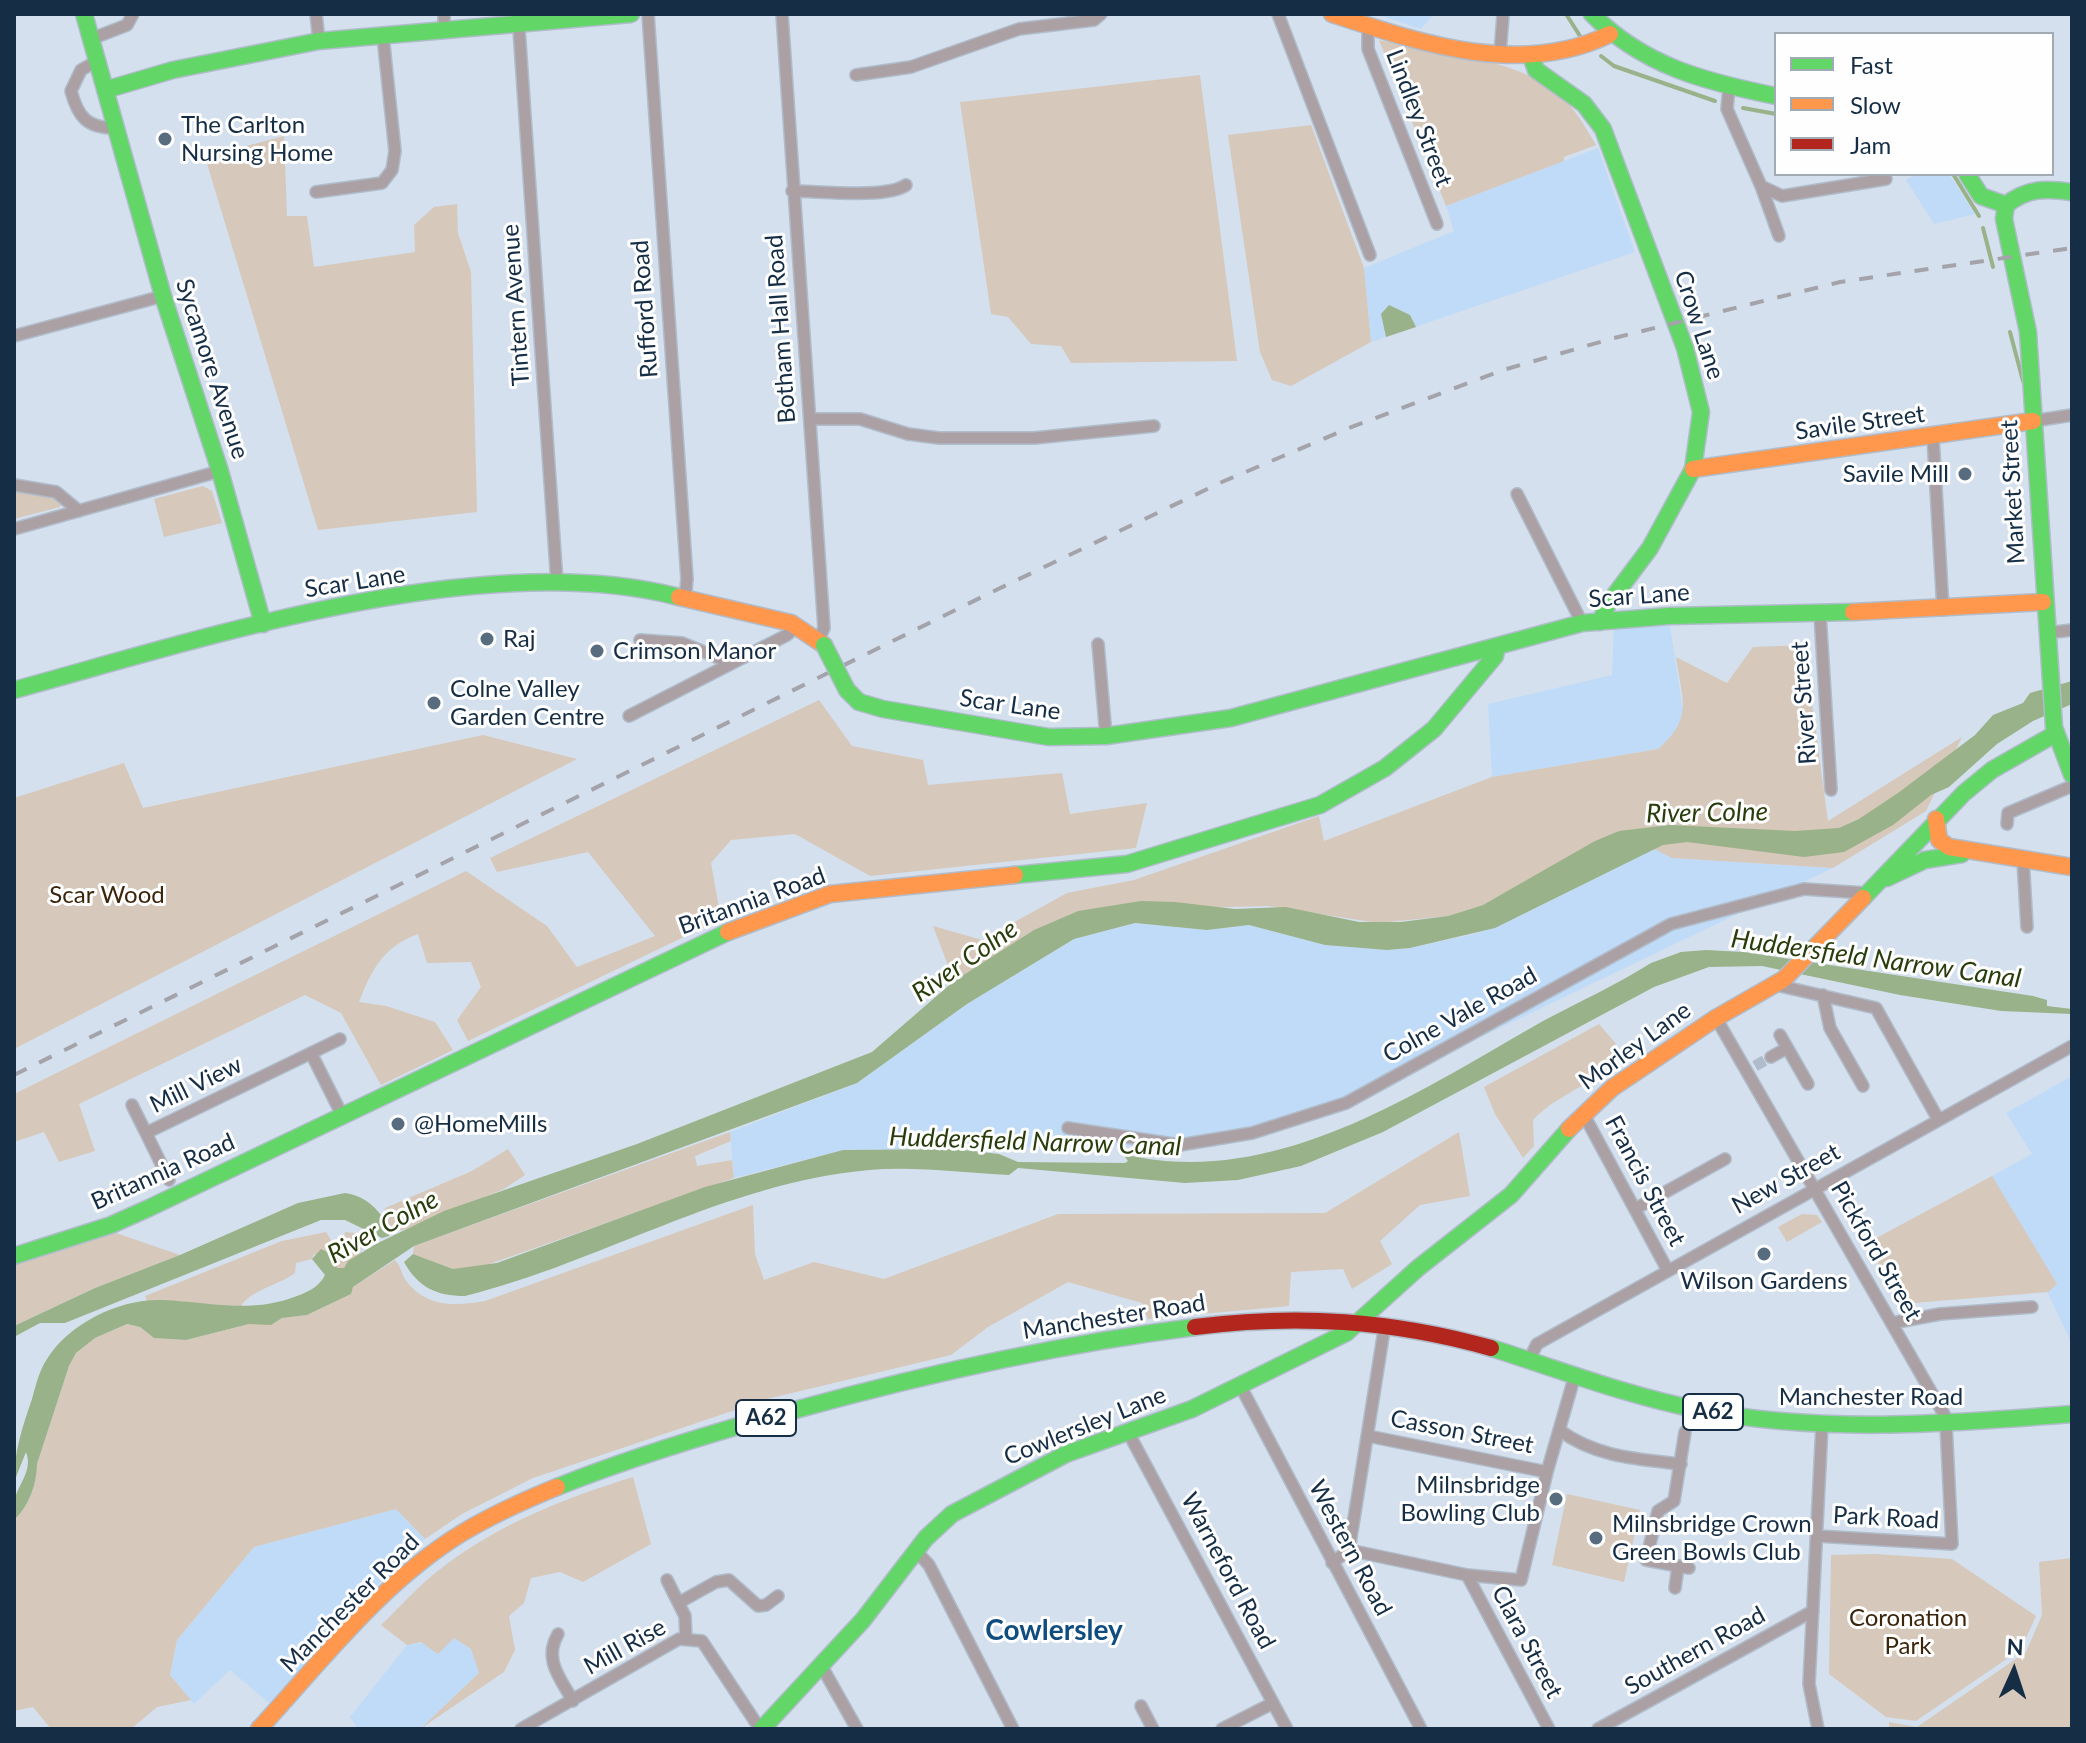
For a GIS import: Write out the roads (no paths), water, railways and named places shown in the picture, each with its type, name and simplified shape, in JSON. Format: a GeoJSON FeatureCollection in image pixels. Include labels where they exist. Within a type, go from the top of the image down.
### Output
{"type":"FeatureCollection","features":[{"type":"Feature","properties":{"kind":"street","name":"Sycamore Avenue"},"geometry":{"type":"LineString","coordinates":[[84,14],[163,296],[220,471],[263,624]]}},
{"type":"Feature","properties":{"kind":"street"},"geometry":{"type":"LineString","coordinates":[[91,39],[127,25],[133,14]]}},
{"type":"Feature","properties":{"kind":"street"},"geometry":{"type":"LineString","coordinates":[[316,14],[319,41]]}},
{"type":"Feature","properties":{"kind":"street"},"geometry":{"type":"LineString","coordinates":[[105,90],[173,70],[319,41],[383,36],[444,23],[631,14]]}},
{"type":"Feature","properties":{"kind":"street","name":"Rufford Road"},"geometry":{"type":"LineString","coordinates":[[648,14],[687,579],[685,600]]}},
{"type":"Feature","properties":{"kind":"street","name":"Botham Hall Road"},"geometry":{"type":"LineString","coordinates":[[782,14],[824,628],[822,642]]}},
{"type":"Feature","properties":{"kind":"street"},"geometry":{"type":"LineString","coordinates":[[856,75],[911,67],[1019,29],[1094,20],[1101,14]]}},
{"type":"Feature","properties":{"kind":"street"},"geometry":{"type":"LineString","coordinates":[[1278,14],[1370,255]]}},
{"type":"Feature","properties":{"kind":"street"},"geometry":{"type":"LineString","coordinates":[[1332,14],[1419,41],[1500,54],[1531,56],[1595,45],[1610,34]]}},
{"type":"Feature","properties":{"kind":"street"},"geometry":{"type":"LineString","coordinates":[[1592,14],[1610,34],[1647,60],[1687,77],[1774,96]]}},
{"type":"Feature","properties":{"kind":"street"},"geometry":{"type":"LineString","coordinates":[[1500,54],[1503,15]]}},
{"type":"Feature","properties":{"kind":"street","name":"Tintern Avenue"},"geometry":{"type":"LineString","coordinates":[[519,19],[557,583]]}},
{"type":"Feature","properties":{"kind":"street","name":"Lindley Street"},"geometry":{"type":"LineString","coordinates":[[1368,26],[1368,49],[1437,224]]}},
{"type":"Feature","properties":{"kind":"street"},"geometry":{"type":"LineString","coordinates":[[316,192],[382,183],[392,170],[395,151],[383,36]]}},
{"type":"Feature","properties":{"kind":"street","name":"Crow Lane"},"geometry":{"type":"LineString","coordinates":[[1531,56],[1536,70],[1584,104],[1603,129],[1685,348],[1701,412],[1693,469],[1650,548],[1608,604],[1600,622]]}},
{"type":"Feature","properties":{"kind":"street"},"geometry":{"type":"LineString","coordinates":[[97,61],[81,70],[71,91],[77,113],[85,122],[100,128],[115,128]]}},
{"type":"Feature","properties":{"kind":"street"},"geometry":{"type":"LineString","coordinates":[[1729,87],[1727,109],[1779,236]]}},
{"type":"Feature","properties":{"kind":"street"},"geometry":{"type":"LineString","coordinates":[[1968,176],[1981,196],[2006,205],[2019,193],[2036,187],[2072,192]]}},
{"type":"Feature","properties":{"kind":"street"},"geometry":{"type":"LineString","coordinates":[[1761,186],[1782,196],[1886,179]]}},
{"type":"Feature","properties":{"kind":"street"},"geometry":{"type":"LineString","coordinates":[[792,191],[881,192],[899,190],[906,185]]}},
{"type":"Feature","properties":{"kind":"street","name":"Market Street"},"geometry":{"type":"LineString","coordinates":[[2006,205],[2004,219],[2028,332],[2043,602],[2054,731],[2072,775]]}},
{"type":"Feature","properties":{"kind":"street"},"geometry":{"type":"LineString","coordinates":[[14,336],[163,296]]}},
{"type":"Feature","properties":{"kind":"street"},"geometry":{"type":"LineString","coordinates":[[2033,421],[2072,415]]}},
{"type":"Feature","properties":{"kind":"street"},"geometry":{"type":"LineString","coordinates":[[810,419],[860,419],[908,434],[939,438],[1034,438],[1154,426]]}},
{"type":"Feature","properties":{"kind":"street","name":"Savile Street"},"geometry":{"type":"LineString","coordinates":[[1693,469],[2033,421]]}},
{"type":"Feature","properties":{"kind":"street"},"geometry":{"type":"LineString","coordinates":[[1933,437],[1943,610]]}},
{"type":"Feature","properties":{"kind":"street"},"geometry":{"type":"LineString","coordinates":[[14,529],[220,471]]}},
{"type":"Feature","properties":{"kind":"street"},"geometry":{"type":"LineString","coordinates":[[14,485],[56,492],[79,511]]}},
{"type":"Feature","properties":{"kind":"street"},"geometry":{"type":"LineString","coordinates":[[1517,494],[1582,623]]}},
{"type":"Feature","properties":{"kind":"street","name":"Scar Lane"},"geometry":{"type":"LineString","coordinates":[[14,690],[263,624],[387,600],[557,583],[620,585],[797,626],[822,642],[847,690],[869,706],[1049,737],[1106,736],[1231,718],[1582,623],[1669,616],[1943,610],[2043,602]]}},
{"type":"Feature","properties":{"kind":"street","name":"River Street"},"geometry":{"type":"LineString","coordinates":[[1820,614],[1831,790]]}},
{"type":"Feature","properties":{"kind":"street"},"geometry":{"type":"LineString","coordinates":[[629,716],[797,626]]}},
{"type":"Feature","properties":{"kind":"street"},"geometry":{"type":"LineString","coordinates":[[2046,633],[2072,630]]}},
{"type":"Feature","properties":{"kind":"street"},"geometry":{"type":"LineString","coordinates":[[640,640],[682,643],[731,663]]}},
{"type":"Feature","properties":{"kind":"street"},"geometry":{"type":"LineString","coordinates":[[1098,644],[1106,736]]}},
{"type":"Feature","properties":{"kind":"street","name":"Britannia Road"},"geometry":{"type":"LineString","coordinates":[[14,1256],[111,1225],[700,942],[830,894],[1127,864],[1320,805],[1385,768],[1434,729],[1495,656],[1497,646]]}},
{"type":"Feature","properties":{"kind":"street","name":"Morley Lane"},"geometry":{"type":"LineString","coordinates":[[1364,1320],[1375,1306],[1418,1268],[1511,1195],[1583,1113],[1612,1088],[1716,1018],[1780,982],[1936,819],[1992,770],[2054,731]]}},
{"type":"Feature","properties":{"kind":"street"},"geometry":{"type":"LineString","coordinates":[[2007,824],[2008,813],[2072,786]]}},
{"type":"Feature","properties":{"kind":"street"},"geometry":{"type":"LineString","coordinates":[[1936,819],[1939,840],[1949,847],[2072,867]]}},
{"type":"Feature","properties":{"kind":"street","name":"Morley Lane"},"geometry":{"type":"LineString","coordinates":[[1869,890],[1925,860],[1978,853]]}},
{"type":"Feature","properties":{"kind":"street"},"geometry":{"type":"LineString","coordinates":[[2023,860],[2027,927]]}},
{"type":"Feature","properties":{"kind":"street","name":"Colne Vale Road"},"geometry":{"type":"LineString","coordinates":[[1068,1128],[1180,1145],[1252,1133],[1346,1103],[1671,924],[1804,889],[1869,890]]}},
{"type":"Feature","properties":{"kind":"street"},"geometry":{"type":"LineString","coordinates":[[1780,982],[1876,1008],[1938,1119]]}},
{"type":"Feature","properties":{"kind":"street"},"geometry":{"type":"LineString","coordinates":[[1823,995],[1830,1028],[1863,1086]]}},
{"type":"Feature","properties":{"kind":"street","name":"Pickford Street"},"geometry":{"type":"LineString","coordinates":[[1716,1018],[1751,1068],[1814,1188],[1948,1424]]}},
{"type":"Feature","properties":{"kind":"street"},"geometry":{"type":"LineString","coordinates":[[1780,1035],[1808,1084]]}},
{"type":"Feature","properties":{"kind":"street","name":"Mill View"},"geometry":{"type":"LineString","coordinates":[[169,1180],[146,1133],[340,1039]]}},
{"type":"Feature","properties":{"kind":"street","name":"New Street"},"geometry":{"type":"LineString","coordinates":[[1529,1360],[1537,1344],[2072,1046]]}},
{"type":"Feature","properties":{"kind":"street"},"geometry":{"type":"LineString","coordinates":[[1771,1057],[1787,1048]]}},
{"type":"Feature","properties":{"kind":"street"},"geometry":{"type":"LineString","coordinates":[[311,1053],[342,1115]]}},
{"type":"Feature","properties":{"kind":"street"},"geometry":{"type":"LineString","coordinates":[[132,1105],[146,1133]]}},
{"type":"Feature","properties":{"kind":"street","name":"Francis Street"},"geometry":{"type":"LineString","coordinates":[[1583,1113],[1668,1271]]}},
{"type":"Feature","properties":{"kind":"street"},"geometry":{"type":"LineString","coordinates":[[1635,1209],[1725,1159]]}},
{"type":"Feature","properties":{"kind":"street"},"geometry":{"type":"LineString","coordinates":[[1892,1323],[1940,1314],[2032,1307]]}},
{"type":"Feature","properties":{"kind":"street","name":"Manchester Road"},"geometry":{"type":"LineString","coordinates":[[259,1729],[337,1645],[441,1547],[521,1503],[589,1473],[730,1428],[867,1389],[1029,1354],[1200,1327],[1364,1320],[1529,1360],[1697,1410],[1822,1425],[1948,1424],[2072,1414]]}},
{"type":"Feature","properties":{"kind":"street","name":"Cowlersley Lane"},"geometry":{"type":"LineString","coordinates":[[761,1729],[863,1620],[952,1514],[1003,1484],[1066,1454],[1129,1434],[1241,1387],[1346,1333],[1364,1320]]}},
{"type":"Feature","properties":{"kind":"street"},"geometry":{"type":"LineString","coordinates":[[1332,1563],[1349,1550],[1385,1324]]}},
{"type":"Feature","properties":{"kind":"street"},"geometry":{"type":"LineString","coordinates":[[1349,1550],[1467,1575],[1517,1582],[1524,1576],[1547,1472],[1575,1375]]}},
{"type":"Feature","properties":{"kind":"street","name":"Western Road"},"geometry":{"type":"LineString","coordinates":[[1241,1387],[1421,1729]]}},
{"type":"Feature","properties":{"kind":"street","name":"Park Road"},"geometry":{"type":"LineString","coordinates":[[1817,1536],[1952,1544],[1948,1424]]}},
{"type":"Feature","properties":{"kind":"street"},"geometry":{"type":"LineString","coordinates":[[1818,1729],[1809,1684],[1822,1425]]}},
{"type":"Feature","properties":{"kind":"street"},"geometry":{"type":"LineString","coordinates":[[1559,1430],[1580,1446],[1614,1456],[1681,1464]]}},
{"type":"Feature","properties":{"kind":"street"},"geometry":{"type":"LineString","coordinates":[[1675,1588],[1684,1567],[1646,1560],[1658,1511],[1674,1501],[1685,1432]]}},
{"type":"Feature","properties":{"kind":"street","name":"Warneford Road"},"geometry":{"type":"LineString","coordinates":[[1129,1434],[1287,1729]]}},
{"type":"Feature","properties":{"kind":"street","name":"Casson Street"},"geometry":{"type":"LineString","coordinates":[[1368,1436],[1547,1472]]}},
{"type":"Feature","properties":{"kind":"street"},"geometry":{"type":"LineString","coordinates":[[917,1552],[929,1565],[1013,1729]]}},
{"type":"Feature","properties":{"kind":"street","name":"Clara Street"},"geometry":{"type":"LineString","coordinates":[[1467,1575],[1549,1729]]}},
{"type":"Feature","properties":{"kind":"street"},"geometry":{"type":"LineString","coordinates":[[667,1580],[680,1602],[686,1639]]}},
{"type":"Feature","properties":{"kind":"street"},"geometry":{"type":"LineString","coordinates":[[680,1602],[716,1582],[729,1580],[758,1606],[766,1605],[778,1596]]}},
{"type":"Feature","properties":{"kind":"street","name":"Southern Road"},"geometry":{"type":"LineString","coordinates":[[1598,1729],[1813,1611]]}},
{"type":"Feature","properties":{"kind":"street"},"geometry":{"type":"LineString","coordinates":[[558,1634],[551,1645],[552,1665],[573,1701]]}},
{"type":"Feature","properties":{"kind":"street","name":"Mill Rise"},"geometry":{"type":"LineString","coordinates":[[521,1729],[679,1639],[686,1639],[702,1641],[761,1729]]}},
{"type":"Feature","properties":{"kind":"street"},"geometry":{"type":"LineString","coordinates":[[821,1665],[857,1729]]}},
{"type":"Feature","properties":{"kind":"street"},"geometry":{"type":"LineString","coordinates":[[1222,1729],[1273,1703]]}},
{"type":"Feature","properties":{"kind":"street"},"geometry":{"type":"LineString","coordinates":[[1141,1706],[1153,1729]]}},
{"type":"Feature","properties":{"kind":"water"},"geometry":{"type":"Polygon","coordinates":[[[1389,305],[1410,315],[1416,327],[1386,337],[1381,314],[1389,305]]]}},
{"type":"Feature","properties":{"kind":"water"},"geometry":{"type":"Polygon","coordinates":[[[2072,681],[2072,704],[2033,721],[1997,744],[1949,787],[1931,795],[1893,825],[1844,852],[1804,857],[1687,842],[1663,845],[1495,928],[1410,948],[1387,950],[1325,945],[1249,925],[1207,930],[1135,923],[1074,939],[967,1004],[857,1083],[414,1246],[353,1287],[351,1294],[307,1315],[282,1318],[271,1325],[249,1324],[186,1340],[154,1338],[140,1327],[127,1324],[95,1338],[76,1353],[37,1464],[31,1494],[14,1520],[14,1501],[28,1465],[26,1452],[14,1482],[17,1450],[40,1373],[57,1346],[82,1324],[114,1308],[147,1300],[247,1306],[301,1294],[317,1285],[325,1275],[312,1259],[321,1249],[333,1255],[337,1268],[344,1268],[348,1261],[376,1244],[444,1211],[637,1144],[872,1052],[954,981],[1034,930],[1078,911],[1141,901],[1175,902],[1235,909],[1286,907],[1359,922],[1401,922],[1448,916],[1483,905],[1595,841],[1619,831],[1670,825],[1795,831],[1839,828],[1859,819],[1898,793],[1975,735],[1993,715],[2023,703],[2030,693],[2072,681]]]}},
{"type":"Feature","properties":{"kind":"water"},"geometry":{"type":"Polygon","coordinates":[[[1681,952],[1744,952],[2033,996],[2047,1000],[2047,1006],[2072,1009],[2072,1014],[2001,1011],[1900,995],[1762,966],[1709,967],[1654,987],[1383,1132],[1301,1166],[1238,1180],[1185,1183],[1018,1168],[1009,1175],[921,1169],[869,1170],[764,1190],[566,1264],[465,1296],[429,1288],[415,1278],[404,1262],[413,1254],[453,1269],[497,1263],[705,1187],[843,1150],[955,1149],[999,1154],[1018,1162],[1125,1163],[1128,1161],[1123,1154],[1180,1162],[1235,1159],[1290,1147],[1344,1128],[1396,1104],[1651,963],[1681,952]]]}},
{"type":"Feature","properties":{"kind":"water","name":"River Colne"},"geometry":{"type":"Polygon","coordinates":[[[345,1193],[373,1206],[387,1224],[389,1236],[382,1238],[345,1220],[321,1220],[65,1323],[40,1323],[14,1337],[14,1326],[95,1288],[298,1203],[345,1193]]]}},
{"type":"Feature","properties":{"kind":"waterway"},"geometry":{"type":"LineString","coordinates":[[1566,14],[1580,36]]}},
{"type":"Feature","properties":{"kind":"waterway"},"geometry":{"type":"LineString","coordinates":[[1601,56],[1614,66],[1715,101]]}},
{"type":"Feature","properties":{"kind":"waterway"},"geometry":{"type":"LineString","coordinates":[[1743,108],[1774,114]]}},
{"type":"Feature","properties":{"kind":"waterway"},"geometry":{"type":"LineString","coordinates":[[1954,176],[1979,216]]}},
{"type":"Feature","properties":{"kind":"waterway"},"geometry":{"type":"LineString","coordinates":[[1983,228],[1993,267]]}},
{"type":"Feature","properties":{"kind":"waterway"},"geometry":{"type":"LineString","coordinates":[[2010,332],[2023,381]]}},
{"type":"Feature","properties":{"kind":"tunnel"},"geometry":{"type":"LineString","coordinates":[[1755,1066],[1771,1057]]}},
{"type":"Feature","properties":{"kind":"railway"},"geometry":{"type":"LineString","coordinates":[[14,1075],[992,592],[1222,482],[1349,428],[1503,370],[1614,338],[1840,282],[2072,248]]}},
{"type":"Feature","properties":{"kind":"place","name":"The Carlton Nursing Home"},"geometry":{"type":"Point","coordinates":[165,139]}},
{"type":"Feature","properties":{"kind":"place","name":"Savile Mill"},"geometry":{"type":"Point","coordinates":[1965,474]}},
{"type":"Feature","properties":{"kind":"place","name":"Raj"},"geometry":{"type":"Point","coordinates":[487,639]}},
{"type":"Feature","properties":{"kind":"place","name":"Crimson Manor"},"geometry":{"type":"Point","coordinates":[597,651]}},
{"type":"Feature","properties":{"kind":"place","name":"Colne Valley Garden Centre"},"geometry":{"type":"Point","coordinates":[434,703]}},
{"type":"Feature","properties":{"kind":"place","name":"@HomeMills"},"geometry":{"type":"Point","coordinates":[398,1124]}},
{"type":"Feature","properties":{"kind":"place","name":"Wilson Gardens"},"geometry":{"type":"Point","coordinates":[1764,1254]}},
{"type":"Feature","properties":{"kind":"place","name":"Milnsbridge Bowling Club"},"geometry":{"type":"Point","coordinates":[1556,1499]}},
{"type":"Feature","properties":{"kind":"place","name":"Milnsbridge Crown Green Bowls Club"},"geometry":{"type":"Point","coordinates":[1596,1538]}},
{"type":"Feature","properties":{"kind":"district","name":"Cowlersley"},"geometry":{"type":"Point","coordinates":[1054,1631]}},
{"type":"Feature","properties":{"kind":"park label","name":"Scar Wood"},"geometry":{"type":"Point","coordinates":[107,895]}},
{"type":"Feature","properties":{"kind":"park label","name":"Coronation Park"},"geometry":{"type":"Point","coordinates":[1908,1632]}},
{"type":"Feature","properties":{"kind":"water label","name":"Huddersfield Narrow Canal"},"geometry":{"type":"Point","coordinates":[1876,959]}},
{"type":"Feature","properties":{"kind":"water label","name":"Huddersfield Narrow Canal"},"geometry":{"type":"Point","coordinates":[1035,1142]}}]}
